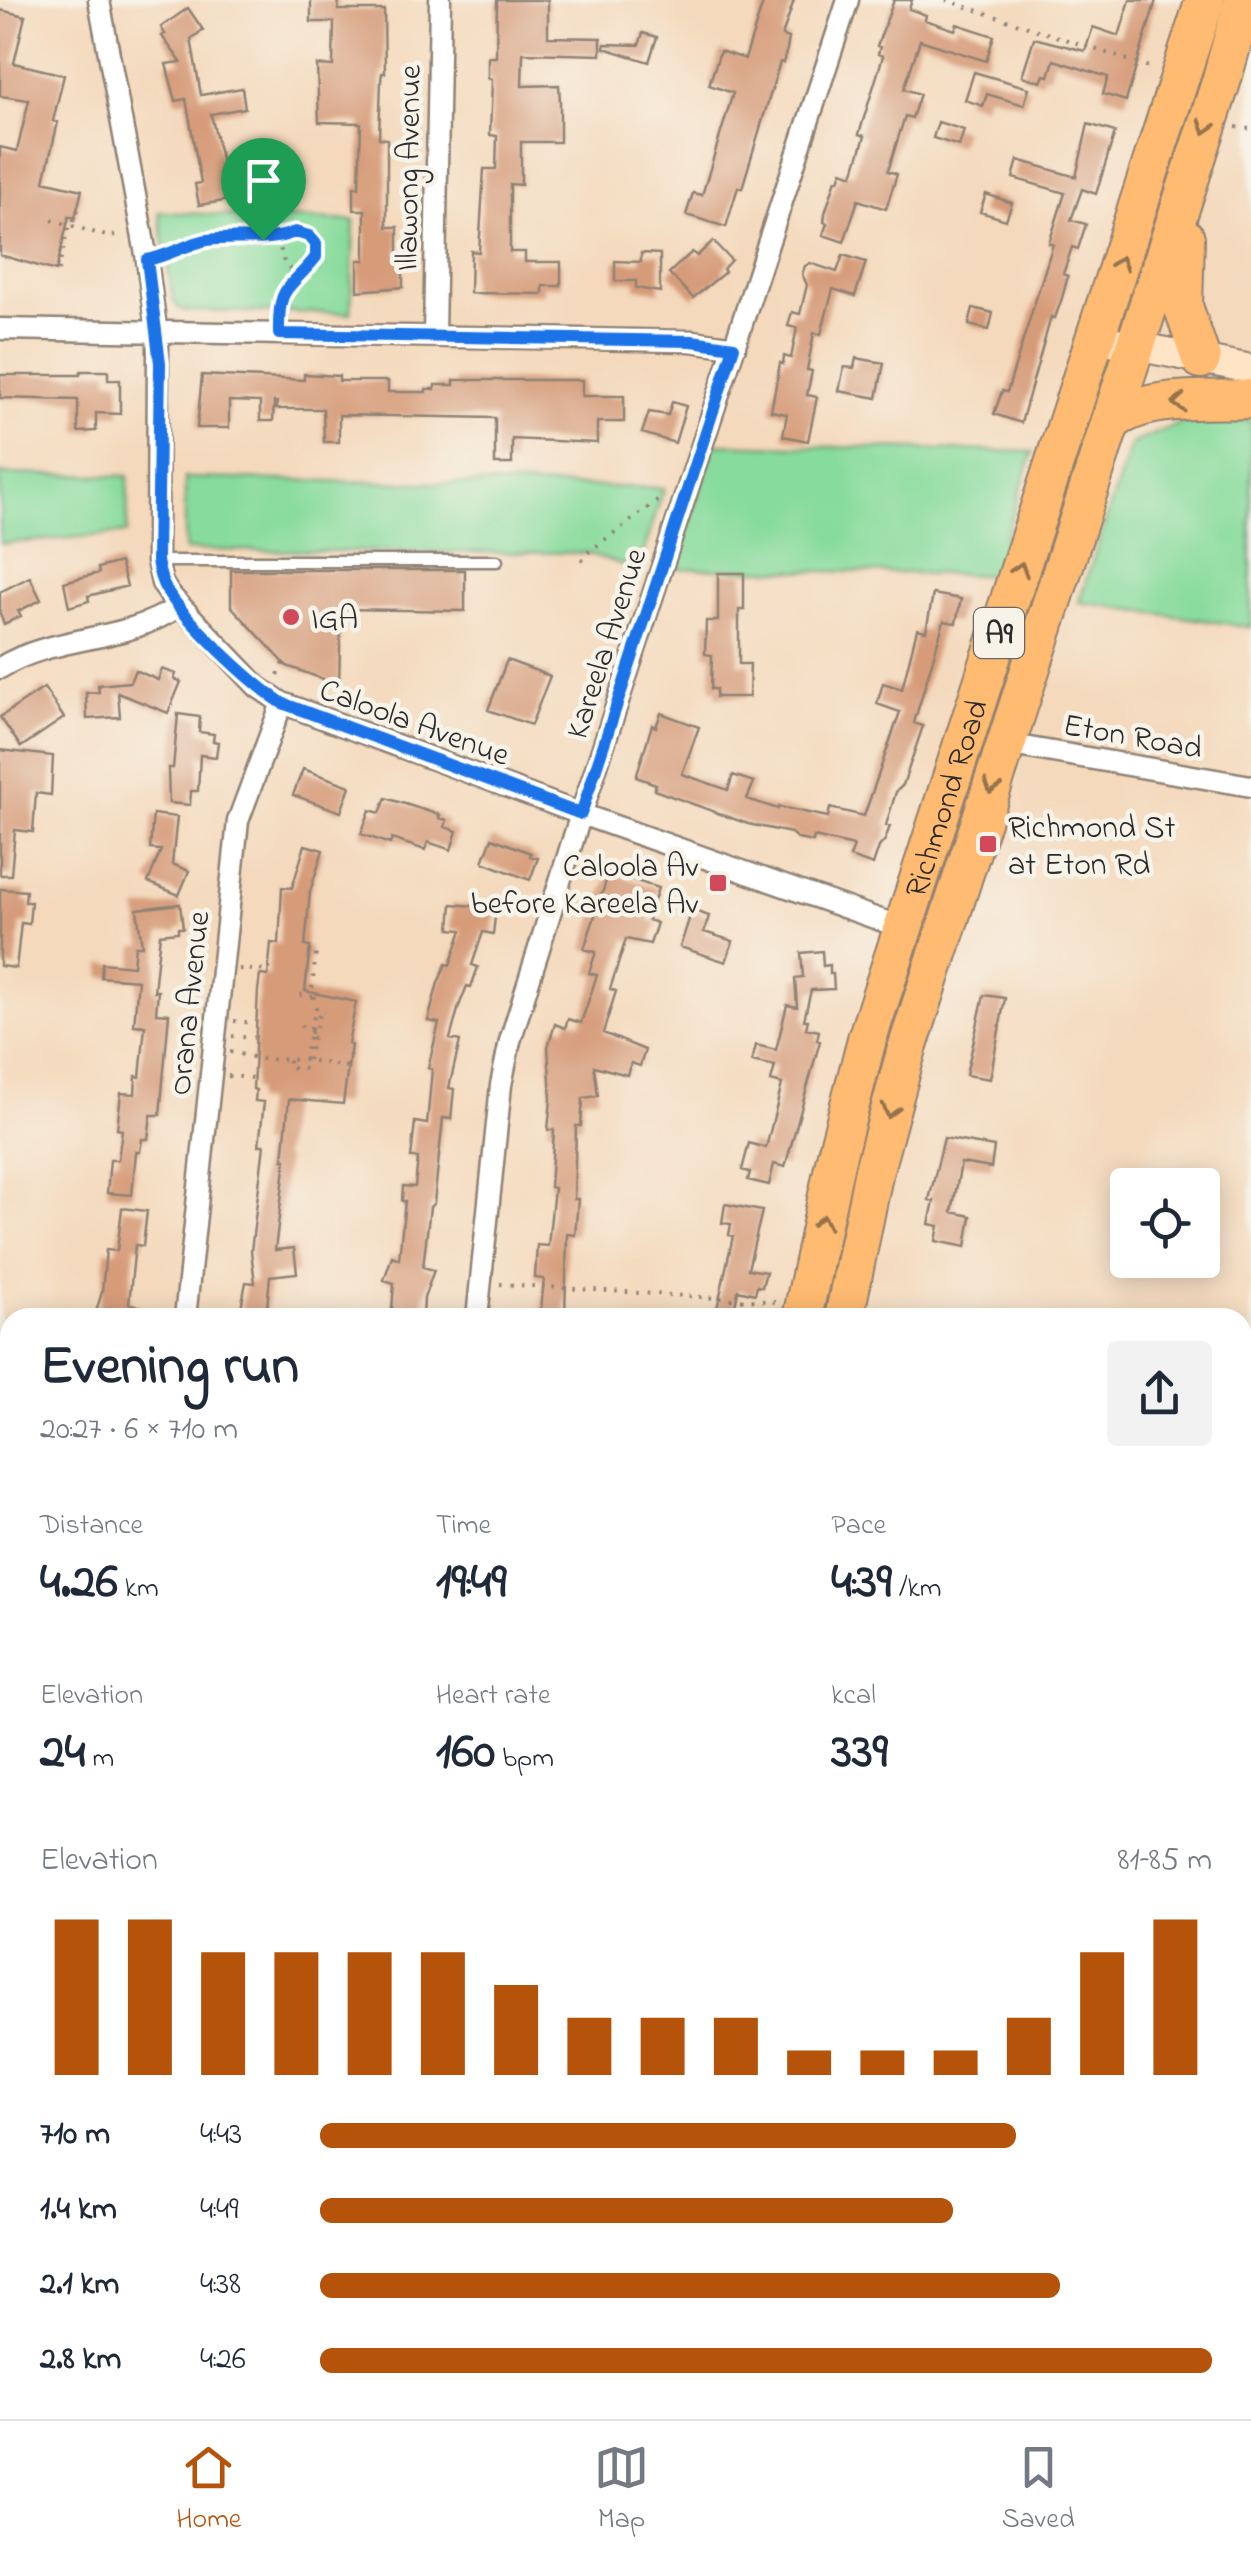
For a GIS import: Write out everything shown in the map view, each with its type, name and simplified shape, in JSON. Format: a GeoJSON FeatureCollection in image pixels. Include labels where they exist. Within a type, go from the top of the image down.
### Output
{"type":"FeatureCollection","features":[{"type":"Feature","properties":{"kind":"highway","name":"Richmond Road"},"geometry":{"type":"LineString","coordinates":[[793,1308],[867,1039],[1205,0]]}},
{"type":"Feature","properties":{"kind":"highway","name":"Richmond Road"},"geometry":{"type":"LineString","coordinates":[[846,1308],[874,1170],[906,1052],[1244,0]]}},
{"type":"Feature","properties":{"kind":"highway"},"geometry":{"type":"LineString","coordinates":[[1184,196],[1183,306],[1200,359]]}},
{"type":"Feature","properties":{"kind":"highway"},"geometry":{"type":"LineString","coordinates":[[1110,422],[1149,406],[1251,399]]}},
{"type":"Feature","properties":{"kind":"highway"},"geometry":{"type":"LineString","coordinates":[[906,1052],[912,948],[904,928],[930,905],[978,831]]}},
{"type":"Feature","properties":{"kind":"main road"},"geometry":{"type":"LineString","coordinates":[[1096,338],[1251,369]]}},
{"type":"Feature","properties":{"kind":"street","name":"Caloola Avenue"},"geometry":{"type":"LineString","coordinates":[[99,0],[147,260],[160,363],[157,561],[162,582],[180,606],[258,687],[282,703],[904,928]]}},
{"type":"Feature","properties":{"kind":"street","name":"Illawong Avenue"},"geometry":{"type":"LineString","coordinates":[[434,336],[440,0]]}},
{"type":"Feature","properties":{"kind":"street","name":"Kareela Avenue"},"geometry":{"type":"LineString","coordinates":[[478,1308],[506,1060],[581,814],[848,0]]}},
{"type":"Feature","properties":{"kind":"street"},"geometry":{"type":"LineString","coordinates":[[0,328],[692,341],[734,347]]}},
{"type":"Feature","properties":{"kind":"street"},"geometry":{"type":"LineString","coordinates":[[0,668],[34,654],[140,628],[180,606]]}},
{"type":"Feature","properties":{"kind":"street","name":"Orana Avenue"},"geometry":{"type":"LineString","coordinates":[[187,1308],[238,821],[282,703]]}},
{"type":"Feature","properties":{"kind":"street","name":"Eton Road"},"geometry":{"type":"LineString","coordinates":[[1006,744],[1251,786]]}},
{"type":"Feature","properties":{"kind":"lane"},"geometry":{"type":"LineString","coordinates":[[157,561],[497,562]]}},
{"type":"Feature","properties":{"kind":"path"},"geometry":{"type":"LineString","coordinates":[[946,0],[1161,70]]}},
{"type":"Feature","properties":{"kind":"path"},"geometry":{"type":"LineString","coordinates":[[1236,127],[1251,129]]}},
{"type":"Feature","properties":{"kind":"path"},"geometry":{"type":"LineString","coordinates":[[58,270],[68,226],[75,220],[80,202]]}},
{"type":"Feature","properties":{"kind":"path"},"geometry":{"type":"LineString","coordinates":[[52,220],[106,236],[123,236]]}},
{"type":"Feature","properties":{"kind":"path"},"geometry":{"type":"LineString","coordinates":[[147,260],[167,257],[203,240],[278,239],[295,232],[309,236],[316,244],[316,257],[295,276],[280,298],[279,334]]}},
{"type":"Feature","properties":{"kind":"path"},"geometry":{"type":"LineString","coordinates":[[278,239],[284,263],[295,276]]}},
{"type":"Feature","properties":{"kind":"path"},"geometry":{"type":"LineString","coordinates":[[582,562],[587,554],[669,495]]}},
{"type":"Feature","properties":{"kind":"path"},"geometry":{"type":"LineString","coordinates":[[278,675],[284,663]]}},
{"type":"Feature","properties":{"kind":"path"},"geometry":{"type":"LineString","coordinates":[[306,1060],[316,1008],[311,967],[316,952]]}},
{"type":"Feature","properties":{"kind":"path"},"geometry":{"type":"LineString","coordinates":[[239,969],[268,974],[270,961]]}},
{"type":"Feature","properties":{"kind":"path"},"geometry":{"type":"LineString","coordinates":[[300,995],[313,997]]}},
{"type":"Feature","properties":{"kind":"path"},"geometry":{"type":"LineString","coordinates":[[301,1025],[315,1033],[320,1011],[324,1012]]}},
{"type":"Feature","properties":{"kind":"path"},"geometry":{"type":"LineString","coordinates":[[234,1021],[256,1023]]}},
{"type":"Feature","properties":{"kind":"path"},"geometry":{"type":"LineString","coordinates":[[232,1036],[254,1038]]}},
{"type":"Feature","properties":{"kind":"path"},"geometry":{"type":"LineString","coordinates":[[306,1060],[313,1038],[318,1039]]}},
{"type":"Feature","properties":{"kind":"path"},"geometry":{"type":"LineString","coordinates":[[346,1075],[350,1050]]}},
{"type":"Feature","properties":{"kind":"path"},"geometry":{"type":"LineString","coordinates":[[230,1052],[262,1059],[306,1060],[330,1070],[347,1067]]}},
{"type":"Feature","properties":{"kind":"path"},"geometry":{"type":"LineString","coordinates":[[293,1053],[289,1068],[306,1072]]}},
{"type":"Feature","properties":{"kind":"path"},"geometry":{"type":"LineString","coordinates":[[228,1076],[252,1078]]}},
{"type":"Feature","properties":{"kind":"path"},"geometry":{"type":"LineString","coordinates":[[480,1283],[769,1308]]}},
{"type":"Feature","properties":{"kind":"green space"},"geometry":{"type":"Polygon","coordinates":[[[159,212],[354,221],[351,313],[186,311],[178,307],[173,299],[159,212]]]}},
{"type":"Feature","properties":{"kind":"green space"},"geometry":{"type":"Polygon","coordinates":[[[1251,420],[1251,627],[1079,602],[1131,444],[1183,422],[1251,420]]]}},
{"type":"Feature","properties":{"kind":"green space"},"geometry":{"type":"Polygon","coordinates":[[[714,444],[1033,452],[993,575],[675,568],[714,444]]]}},
{"type":"Feature","properties":{"kind":"green space"},"geometry":{"type":"Polygon","coordinates":[[[0,474],[128,476],[127,533],[0,544],[0,474]]]}},
{"type":"Feature","properties":{"kind":"green space"},"geometry":{"type":"Polygon","coordinates":[[[185,478],[664,488],[638,570],[587,553],[185,550],[185,478]]]}},
{"type":"Feature","properties":{"kind":"building"},"geometry":{"type":"Polygon","coordinates":[[[311,0],[339,0],[338,10],[384,10],[385,73],[381,80],[379,138],[387,139],[387,227],[398,227],[403,287],[358,291],[358,260],[365,260],[365,210],[354,210],[354,186],[359,187],[361,123],[319,122],[317,65],[333,66],[334,22],[311,22],[311,0]]]}},
{"type":"Feature","properties":{"kind":"building"},"geometry":{"type":"Polygon","coordinates":[[[497,0],[548,0],[548,37],[601,38],[601,55],[523,53],[522,86],[559,85],[560,142],[521,142],[521,185],[510,184],[510,252],[525,252],[525,262],[561,262],[561,286],[543,286],[543,294],[470,293],[471,251],[479,252],[484,169],[496,169],[497,136],[490,135],[492,79],[488,79],[488,57],[496,57],[497,0]]]}},
{"type":"Feature","properties":{"kind":"building"},"geometry":{"type":"Polygon","coordinates":[[[764,0],[794,0],[782,36],[789,38],[726,227],[686,215],[693,193],[702,195],[733,93],[709,85],[720,51],[745,59],[764,0]]]}},
{"type":"Feature","properties":{"kind":"building"},"geometry":{"type":"Polygon","coordinates":[[[894,0],[912,0],[909,9],[926,15],[925,20],[955,30],[957,24],[994,36],[986,61],[920,40],[904,89],[920,94],[912,118],[905,116],[888,171],[897,174],[886,209],[858,200],[844,242],[823,235],[825,213],[836,179],[842,171],[853,175],[865,136],[859,134],[883,56],[878,54],[877,46],[894,0]]]}},
{"type":"Feature","properties":{"kind":"building"},"geometry":{"type":"Polygon","coordinates":[[[1130,0],[1156,0],[1126,101],[1103,94],[1108,77],[1054,60],[1049,76],[1044,75],[1041,82],[1022,76],[1034,38],[1085,51],[1093,27],[1119,36],[1130,0]]]}},
{"type":"Feature","properties":{"kind":"building"},"geometry":{"type":"Polygon","coordinates":[[[188,8],[203,30],[191,39],[201,95],[242,88],[245,108],[211,114],[230,200],[199,205],[195,184],[201,183],[186,99],[176,101],[166,64],[181,62],[162,36],[165,34],[161,27],[188,8]]]}},
{"type":"Feature","properties":{"kind":"building"},"geometry":{"type":"Polygon","coordinates":[[[0,10],[25,16],[14,63],[64,75],[44,181],[82,190],[75,218],[69,216],[56,271],[0,255],[0,147],[17,151],[29,100],[0,96],[0,10]]]}},
{"type":"Feature","properties":{"kind":"building"},"geometry":{"type":"Polygon","coordinates":[[[643,33],[657,37],[649,62],[604,48],[605,44],[639,45],[643,33]]]}},
{"type":"Feature","properties":{"kind":"building"},"geometry":{"type":"Polygon","coordinates":[[[974,72],[1029,88],[1024,105],[987,94],[983,106],[965,100],[974,72]]]}},
{"type":"Feature","properties":{"kind":"building"},"geometry":{"type":"Polygon","coordinates":[[[938,122],[964,130],[959,146],[933,138],[938,122]]]}},
{"type":"Feature","properties":{"kind":"building"},"geometry":{"type":"Polygon","coordinates":[[[1088,124],[1115,132],[1096,194],[1082,189],[1071,220],[1086,224],[1078,249],[1072,247],[1063,274],[1068,276],[1062,298],[1055,318],[1051,317],[1021,423],[994,414],[1002,391],[1007,392],[1065,193],[1013,178],[1018,160],[1076,177],[1088,124]]]}},
{"type":"Feature","properties":{"kind":"building"},"geometry":{"type":"Polygon","coordinates":[[[986,194],[1012,203],[1006,220],[980,212],[986,194]]]}},
{"type":"Feature","properties":{"kind":"building"},"geometry":{"type":"Polygon","coordinates":[[[713,241],[731,260],[723,269],[725,272],[693,298],[669,273],[692,252],[697,256],[713,241]]]}},
{"type":"Feature","properties":{"kind":"building"},"geometry":{"type":"Polygon","coordinates":[[[641,253],[660,254],[660,292],[636,288],[636,281],[615,281],[615,261],[641,262],[641,253]]]}},
{"type":"Feature","properties":{"kind":"building"},"geometry":{"type":"Polygon","coordinates":[[[843,255],[866,262],[855,296],[833,289],[821,334],[814,333],[807,395],[817,397],[808,441],[783,436],[787,414],[771,411],[780,363],[783,364],[784,356],[791,358],[797,328],[788,326],[792,312],[800,314],[807,285],[802,274],[810,263],[837,272],[843,255]]]}},
{"type":"Feature","properties":{"kind":"building"},"geometry":{"type":"Polygon","coordinates":[[[973,308],[993,313],[989,330],[969,325],[973,308]]]}},
{"type":"Feature","properties":{"kind":"building"},"geometry":{"type":"Polygon","coordinates":[[[856,358],[884,363],[877,398],[839,391],[844,367],[854,368],[856,358]]]}},
{"type":"Feature","properties":{"kind":"building"},"geometry":{"type":"Polygon","coordinates":[[[81,371],[108,371],[108,380],[120,380],[120,414],[96,413],[96,431],[78,432],[78,400],[0,398],[0,375],[80,375],[81,371]]]}},
{"type":"Feature","properties":{"kind":"building"},"geometry":{"type":"Polygon","coordinates":[[[304,374],[339,376],[339,381],[388,381],[388,392],[426,392],[435,389],[435,385],[454,385],[454,380],[582,380],[582,396],[624,396],[624,422],[597,422],[597,443],[512,439],[512,464],[495,464],[495,418],[339,415],[339,442],[324,442],[323,409],[276,409],[274,402],[273,421],[260,421],[260,402],[229,401],[229,428],[197,428],[202,375],[304,380],[304,374]]]}},
{"type":"Feature","properties":{"kind":"building"},"geometry":{"type":"Polygon","coordinates":[[[672,402],[686,406],[675,443],[642,433],[649,412],[668,415],[672,402]]]}},
{"type":"Feature","properties":{"kind":"building"},"geometry":{"type":"Polygon","coordinates":[[[120,562],[127,586],[88,596],[89,601],[69,607],[64,582],[99,573],[98,568],[120,562]]]}},
{"type":"Feature","properties":{"kind":"building","name":"IGA"},"geometry":{"type":"Polygon","coordinates":[[[231,570],[465,570],[465,611],[341,609],[339,685],[287,666],[231,606],[231,570]]]}},
{"type":"Feature","properties":{"kind":"building"},"geometry":{"type":"Polygon","coordinates":[[[718,573],[744,573],[739,664],[750,664],[749,697],[716,697],[716,689],[711,689],[712,655],[705,654],[706,621],[718,621],[718,573]]]}},
{"type":"Feature","properties":{"kind":"building"},"geometry":{"type":"Polygon","coordinates":[[[30,577],[41,600],[18,611],[21,616],[4,624],[0,592],[30,577]]]}},
{"type":"Feature","properties":{"kind":"building"},"geometry":{"type":"Polygon","coordinates":[[[933,594],[961,599],[956,623],[944,621],[914,723],[923,726],[903,785],[896,792],[886,825],[890,826],[873,865],[850,857],[854,846],[814,837],[813,842],[798,839],[791,833],[748,824],[654,790],[656,784],[636,777],[652,725],[656,727],[661,713],[699,727],[682,774],[728,790],[733,775],[754,782],[747,799],[778,809],[828,817],[830,808],[864,816],[900,712],[877,704],[883,683],[902,689],[917,629],[926,631],[933,594]]]}},
{"type":"Feature","properties":{"kind":"building"},"geometry":{"type":"Polygon","coordinates":[[[507,660],[550,676],[531,725],[488,710],[507,660]]]}},
{"type":"Feature","properties":{"kind":"building"},"geometry":{"type":"Polygon","coordinates":[[[162,669],[176,674],[174,679],[181,682],[168,713],[118,693],[120,717],[87,719],[86,693],[99,692],[101,686],[97,685],[130,682],[135,670],[158,680],[162,669]]]}},
{"type":"Feature","properties":{"kind":"building"},"geometry":{"type":"Polygon","coordinates":[[[44,688],[64,718],[21,747],[0,717],[44,688]]]}},
{"type":"Feature","properties":{"kind":"building"},"geometry":{"type":"Polygon","coordinates":[[[178,714],[200,717],[199,732],[214,734],[213,741],[218,742],[216,757],[200,755],[198,791],[191,791],[190,805],[169,803],[168,768],[173,768],[178,714]]]}},
{"type":"Feature","properties":{"kind":"building"},"geometry":{"type":"Polygon","coordinates":[[[0,750],[53,756],[51,795],[36,793],[33,832],[15,830],[11,875],[0,875],[0,750]]]}},
{"type":"Feature","properties":{"kind":"building"},"geometry":{"type":"Polygon","coordinates":[[[303,769],[350,786],[341,812],[293,795],[303,769]]]}},
{"type":"Feature","properties":{"kind":"building"},"geometry":{"type":"Polygon","coordinates":[[[386,798],[447,820],[445,827],[457,831],[451,850],[428,842],[425,850],[392,839],[390,844],[361,834],[370,810],[380,813],[386,798]]]}},
{"type":"Feature","properties":{"kind":"building"},"geometry":{"type":"Polygon","coordinates":[[[153,814],[177,817],[172,864],[189,871],[179,895],[148,882],[161,850],[150,849],[153,814]]]}},
{"type":"Feature","properties":{"kind":"building"},"geometry":{"type":"Polygon","coordinates":[[[492,838],[538,858],[530,880],[483,862],[492,838]]]}},
{"type":"Feature","properties":{"kind":"building"},"geometry":{"type":"Polygon","coordinates":[[[305,845],[323,850],[310,892],[305,991],[356,1002],[348,1044],[351,1045],[343,1104],[289,1099],[275,1250],[294,1248],[297,1273],[270,1276],[267,1308],[241,1308],[246,1282],[255,1283],[251,1251],[264,1145],[259,1145],[264,1102],[255,1101],[253,1089],[258,990],[260,975],[268,976],[271,943],[279,944],[282,887],[292,888],[305,845]]]}},
{"type":"Feature","properties":{"kind":"building"},"geometry":{"type":"Polygon","coordinates":[[[609,872],[658,888],[648,920],[657,923],[650,944],[626,939],[610,989],[616,991],[603,1033],[645,1050],[640,1066],[631,1063],[627,1075],[594,1066],[598,1096],[583,1098],[581,1126],[576,1126],[574,1199],[578,1199],[575,1235],[567,1234],[565,1308],[541,1308],[544,1279],[535,1278],[537,1245],[548,1246],[554,1188],[550,1187],[554,1130],[548,1130],[548,1047],[555,1024],[565,1028],[568,1019],[581,1023],[597,975],[589,973],[596,952],[584,949],[609,872]]]}},
{"type":"Feature","properties":{"kind":"building"},"geometry":{"type":"Polygon","coordinates":[[[0,889],[26,891],[25,902],[31,902],[29,924],[21,923],[16,968],[0,966],[0,889]]]}},
{"type":"Feature","properties":{"kind":"building"},"geometry":{"type":"Polygon","coordinates":[[[180,904],[183,928],[160,934],[154,991],[158,991],[156,1013],[169,1014],[160,1115],[151,1115],[148,1139],[142,1139],[140,1152],[136,1152],[132,1195],[107,1193],[110,1160],[118,1160],[121,1093],[135,1094],[145,1026],[134,1025],[138,980],[101,977],[102,963],[133,966],[135,946],[142,946],[137,909],[180,904]]]}},
{"type":"Feature","properties":{"kind":"building"},"geometry":{"type":"Polygon","coordinates":[[[452,904],[496,908],[493,934],[483,932],[472,965],[478,967],[459,1006],[450,1039],[460,1041],[449,1088],[454,1089],[451,1119],[443,1118],[423,1267],[434,1270],[424,1308],[392,1308],[394,1283],[384,1280],[392,1256],[399,1259],[403,1186],[415,1187],[418,1158],[411,1158],[415,1122],[427,1124],[432,1069],[428,1068],[439,1023],[428,1021],[438,983],[446,964],[450,965],[462,930],[450,929],[452,904]]]}},
{"type":"Feature","properties":{"kind":"building"},"geometry":{"type":"Polygon","coordinates":[[[692,910],[709,916],[704,932],[733,941],[726,962],[680,947],[692,910]]]}},
{"type":"Feature","properties":{"kind":"building"},"geometry":{"type":"Polygon","coordinates":[[[822,951],[823,966],[830,965],[833,974],[834,989],[811,990],[804,1020],[808,1020],[806,1028],[819,1031],[820,1041],[785,1167],[774,1164],[769,1185],[748,1180],[750,1172],[742,1170],[749,1143],[766,1148],[782,1084],[771,1081],[775,1066],[752,1061],[756,1045],[776,1050],[787,1005],[797,1007],[795,978],[803,977],[801,953],[822,951]]]}},
{"type":"Feature","properties":{"kind":"building"},"geometry":{"type":"Polygon","coordinates":[[[984,995],[1005,998],[990,1079],[966,1075],[984,995]]]}},
{"type":"Feature","properties":{"kind":"building"},"geometry":{"type":"Polygon","coordinates":[[[944,1138],[994,1147],[991,1168],[961,1163],[952,1212],[971,1216],[966,1247],[936,1241],[939,1226],[929,1224],[934,1201],[929,1200],[944,1138]]]}},
{"type":"Feature","properties":{"kind":"building"},"geometry":{"type":"Polygon","coordinates":[[[725,1204],[762,1211],[748,1269],[766,1272],[762,1287],[757,1286],[755,1294],[738,1290],[735,1308],[717,1308],[733,1236],[729,1235],[731,1224],[722,1223],[725,1204]]]}},
{"type":"Feature","properties":{"kind":"building"},"geometry":{"type":"Polygon","coordinates":[[[122,1208],[147,1211],[143,1246],[135,1245],[129,1303],[144,1308],[97,1308],[106,1250],[117,1251],[122,1208]]]}},
{"type":"Feature","properties":{"kind":"place","name":"IGA"},"geometry":{"type":"Point","coordinates":[291,617]}},
{"type":"Feature","properties":{"kind":"place","name":"Richmond St at Eton Rd"},"geometry":{"type":"Point","coordinates":[988,844]}},
{"type":"Feature","properties":{"kind":"place","name":"Caloola Av before Kareela Av"},"geometry":{"type":"Point","coordinates":[718,883]}},
{"type":"Feature","properties":{"kind":"route"},"geometry":{"type":"LineString","coordinates":[[295,232],[309,236],[316,244],[316,257],[295,276],[280,298],[279,334],[692,341],[734,347],[581,814],[282,703],[258,687],[162,582],[157,561],[160,363],[147,260],[167,257],[203,240],[263,240],[295,232]]}}]}
